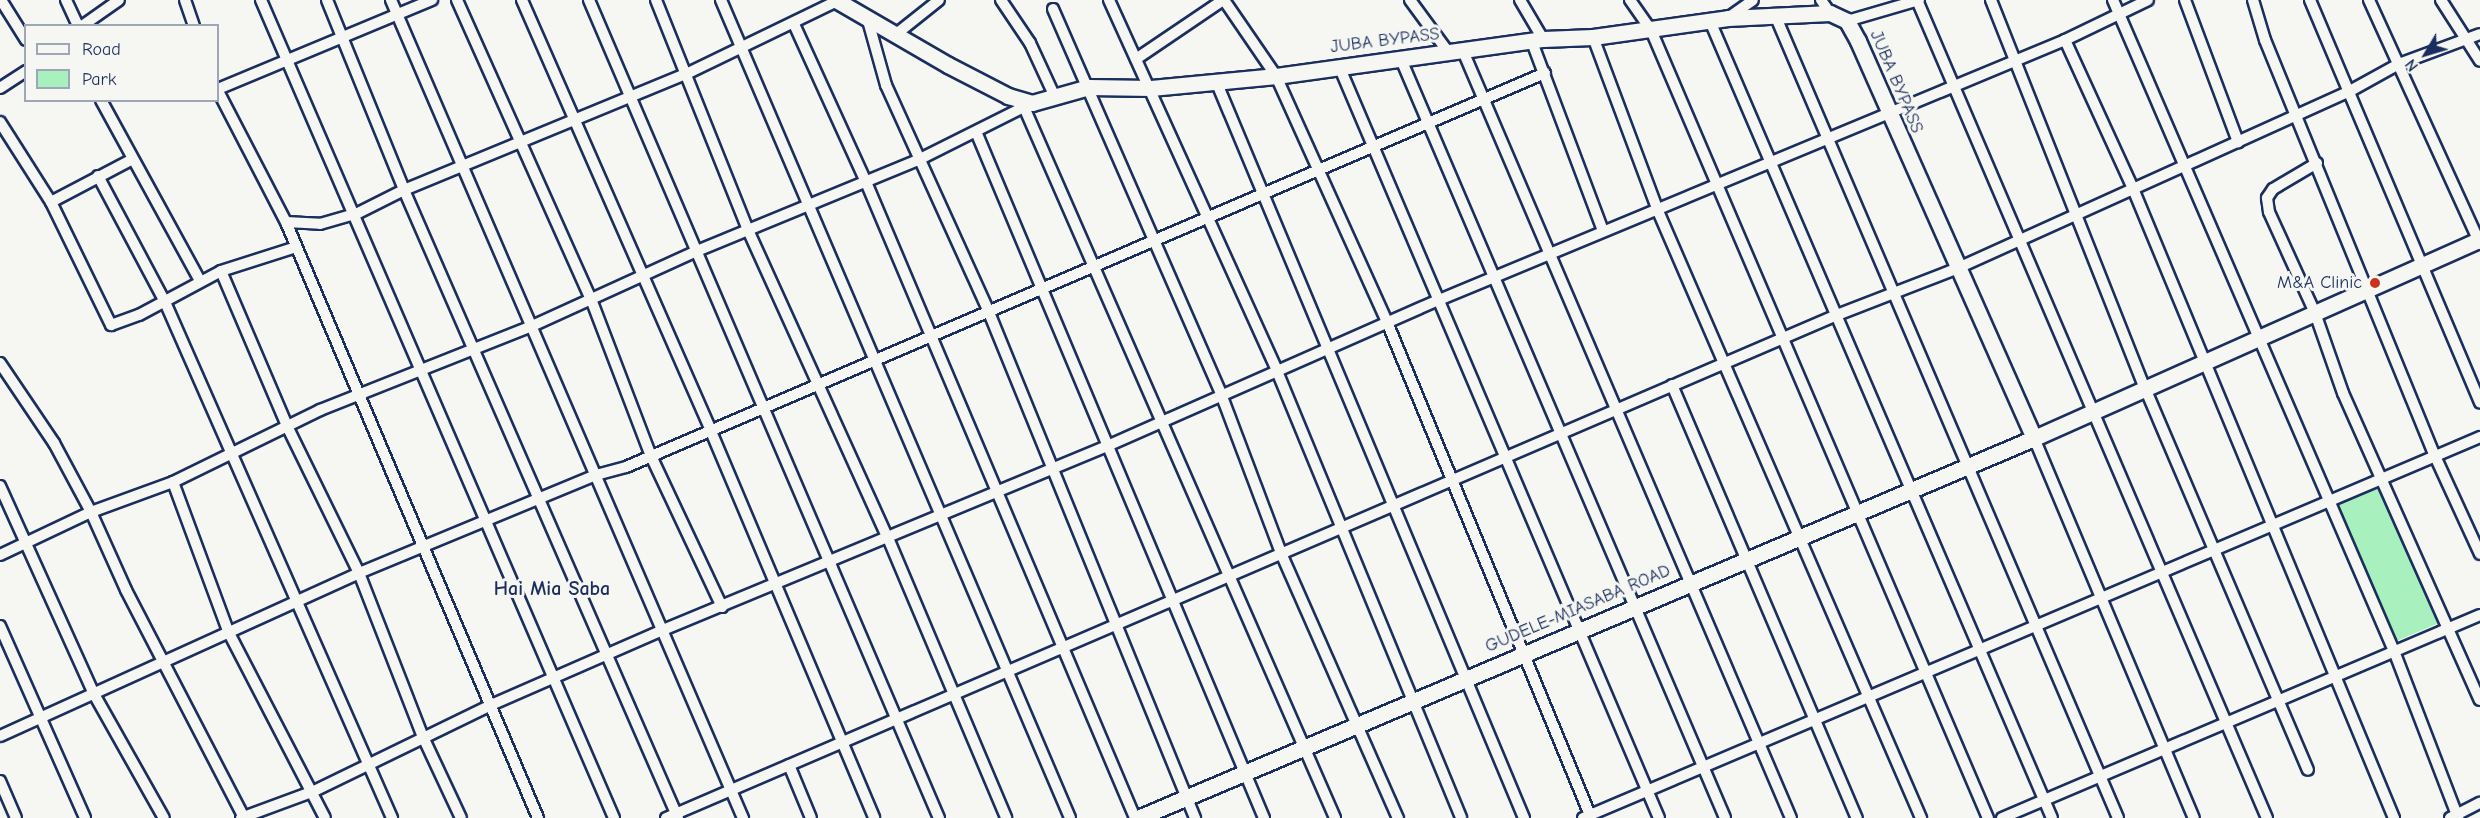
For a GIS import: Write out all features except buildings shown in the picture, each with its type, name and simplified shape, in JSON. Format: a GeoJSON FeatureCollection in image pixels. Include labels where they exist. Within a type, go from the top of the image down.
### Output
{"type":"FeatureCollection","features":[{"type":"Feature","properties":{"kind":"main road"},"geometry":{"type":"LineString","coordinates":[[837,0],[895,34],[1028,105]]}},
{"type":"Feature","properties":{"kind":"main road","name":"JUBA BYPASS"},"geometry":{"type":"LineString","coordinates":[[1028,105],[1054,95],[1089,87],[1151,88],[1276,76],[1400,57],[1456,52],[1537,40],[1593,37],[1826,7],[1847,21],[2034,438]]}},
{"type":"Feature","properties":{"kind":"main road"},"geometry":{"type":"LineString","coordinates":[[2034,438],[2479,241]]}},
{"type":"Feature","properties":{"kind":"main road","name":"GUDELE-MIASABA ROAD"},"geometry":{"type":"LineString","coordinates":[[1136,818],[1359,724],[1410,700],[2034,438]]}},
{"type":"Feature","properties":{"kind":"street"},"geometry":{"type":"LineString","coordinates":[[1,0],[24,37]]}},
{"type":"Feature","properties":{"kind":"street"},"geometry":{"type":"LineString","coordinates":[[66,0],[77,24]]}},
{"type":"Feature","properties":{"kind":"street"},"geometry":{"type":"LineString","coordinates":[[85,24],[119,0]]}},
{"type":"Feature","properties":{"kind":"street"},"geometry":{"type":"LineString","coordinates":[[185,0],[193,24]]}},
{"type":"Feature","properties":{"kind":"street"},"geometry":{"type":"LineString","coordinates":[[261,0],[356,214],[418,368],[614,818]]}},
{"type":"Feature","properties":{"kind":"street"},"geometry":{"type":"LineString","coordinates":[[327,0],[404,190],[610,656],[673,817],[1281,553],[1617,411],[1672,385],[1837,315],[1958,268],[2134,191],[2296,114],[2350,92],[2398,64],[2480,34]]}},
{"type":"Feature","properties":{"kind":"street"},"geometry":{"type":"LineString","coordinates":[[391,0],[743,818]]}},
{"type":"Feature","properties":{"kind":"street"},"geometry":{"type":"LineString","coordinates":[[219,90],[286,58],[432,0]]}},
{"type":"Feature","properties":{"kind":"street"},"geometry":{"type":"LineString","coordinates":[[457,0],[591,299],[651,456],[722,608]]}},
{"type":"Feature","properties":{"kind":"street"},"geometry":{"type":"LineString","coordinates":[[522,0],[710,429],[874,818]]}},
{"type":"Feature","properties":{"kind":"street"},"geometry":{"type":"LineString","coordinates":[[589,0],[939,818]]}},
{"type":"Feature","properties":{"kind":"street"},"geometry":{"type":"LineString","coordinates":[[656,0],[748,230],[888,538],[1006,818]]}},
{"type":"Feature","properties":{"kind":"street"},"geometry":{"type":"LineString","coordinates":[[722,0],[1070,818]]}},
{"type":"Feature","properties":{"kind":"street"},"geometry":{"type":"LineString","coordinates":[[286,222],[320,224],[356,214],[404,190],[465,168],[686,74],[794,24],[837,0]]}},
{"type":"Feature","properties":{"kind":"street"},"geometry":{"type":"LineString","coordinates":[[1001,0],[1030,43],[1054,95]]}},
{"type":"Feature","properties":{"kind":"street"},"geometry":{"type":"LineString","coordinates":[[1108,0],[1151,88],[1277,371],[1343,527],[1410,700],[1461,818]]}},
{"type":"Feature","properties":{"kind":"street"},"geometry":{"type":"LineString","coordinates":[[1136,59],[1224,0],[1276,76],[1387,322],[1586,817],[2434,454],[2480,437]]}},
{"type":"Feature","properties":{"kind":"street"},"geometry":{"type":"LineString","coordinates":[[1410,0],[1456,52],[1484,100],[1548,256],[1617,411],[1791,818]]}},
{"type":"Feature","properties":{"kind":"street"},"geometry":{"type":"LineString","coordinates":[[1520,0],[1537,40],[1545,73],[1603,231]]}},
{"type":"Feature","properties":{"kind":"street"},"geometry":{"type":"LineString","coordinates":[[1630,0],[1651,30],[1988,818]]}},
{"type":"Feature","properties":{"kind":"street"},"geometry":{"type":"LineString","coordinates":[[1728,18],[1740,4],[1753,0]]}},
{"type":"Feature","properties":{"kind":"street"},"geometry":{"type":"LineString","coordinates":[[1847,21],[1918,0],[2160,571],[2229,722],[2267,818]]}},
{"type":"Feature","properties":{"kind":"street"},"geometry":{"type":"LineString","coordinates":[[1991,0],[2145,388],[2308,770]]}},
{"type":"Feature","properties":{"kind":"street"},"geometry":{"type":"LineString","coordinates":[[2113,0],[2394,651],[2455,817],[2480,803]]}},
{"type":"Feature","properties":{"kind":"street"},"geometry":{"type":"LineString","coordinates":[[0,363],[54,443],[91,512],[243,818],[314,791],[491,705],[610,656],[663,630],[722,608],[1105,447],[1387,322],[1603,231],[1772,164],[2066,40],[2148,0]]}},
{"type":"Feature","properties":{"kind":"street"},"geometry":{"type":"LineString","coordinates":[[2185,0],[2238,142]]}},
{"type":"Feature","properties":{"kind":"street"},"geometry":{"type":"LineString","coordinates":[[2253,0],[2296,114],[2434,454],[2480,554]]}},
{"type":"Feature","properties":{"kind":"street"},"geometry":{"type":"LineString","coordinates":[[2310,0],[2480,403]]}},
{"type":"Feature","properties":{"kind":"street"},"geometry":{"type":"LineString","coordinates":[[2369,0],[2479,241]]}},
{"type":"Feature","properties":{"kind":"street"},"geometry":{"type":"LineString","coordinates":[[2441,0],[2480,60]]}},
{"type":"Feature","properties":{"kind":"street"},"geometry":{"type":"LineString","coordinates":[[895,34],[935,1]]}},
{"type":"Feature","properties":{"kind":"street"},"geometry":{"type":"LineString","coordinates":[[1053,9],[1221,394],[1281,553],[1359,724],[1398,818]]}},
{"type":"Feature","properties":{"kind":"street"},"geometry":{"type":"LineString","coordinates":[[1775,15],[1969,464],[2118,818]]}},
{"type":"Feature","properties":{"kind":"street"},"geometry":{"type":"LineString","coordinates":[[867,16],[886,85],[918,160],[988,310],[1195,818]]}},
{"type":"Feature","properties":{"kind":"street"},"geometry":{"type":"LineString","coordinates":[[1710,21],[2052,818]]}},
{"type":"Feature","properties":{"kind":"street"},"geometry":{"type":"LineString","coordinates":[[794,24],[866,182],[1136,818]]}},
{"type":"Feature","properties":{"kind":"street"},"geometry":{"type":"LineString","coordinates":[[1593,37],[1658,211],[1921,818]]}},
{"type":"Feature","properties":{"kind":"street"},"geometry":{"type":"LineString","coordinates":[[2066,40],[2134,191],[2394,818]]}},
{"type":"Feature","properties":{"kind":"street"},"geometry":{"type":"LineString","coordinates":[[1400,57],[1725,818]]}},
{"type":"Feature","properties":{"kind":"street"},"geometry":{"type":"LineString","coordinates":[[1339,66],[1659,818]]}},
{"type":"Feature","properties":{"kind":"street"},"geometry":{"type":"LineString","coordinates":[[0,88],[24,72]]}},
{"type":"Feature","properties":{"kind":"street"},"geometry":{"type":"LineString","coordinates":[[0,736],[358,573],[486,523],[596,475],[651,456],[931,333],[1428,126],[1545,73]]}},
{"type":"Feature","properties":{"kind":"street"},"geometry":{"type":"LineString","coordinates":[[1216,81],[1261,196],[1330,348],[1396,505],[1464,679],[1524,818]]}},
{"type":"Feature","properties":{"kind":"street"},"geometry":{"type":"LineString","coordinates":[[219,92],[286,222],[356,395],[424,546],[538,818]]}},
{"type":"Feature","properties":{"kind":"street"},"geometry":{"type":"LineString","coordinates":[[102,102],[131,160],[200,281]]}},
{"type":"Feature","properties":{"kind":"street"},"geometry":{"type":"LineString","coordinates":[[0,555],[91,512],[172,482],[234,454],[287,426],[418,368],[530,327],[643,274],[918,160],[977,134],[1028,105],[1227,577],[1335,818]]}},
{"type":"Feature","properties":{"kind":"street"},"geometry":{"type":"LineString","coordinates":[[0,122],[51,202],[111,325],[165,302],[221,271],[296,247]]}},
{"type":"Feature","properties":{"kind":"street"},"geometry":{"type":"LineString","coordinates":[[977,134],[1043,287],[1105,447],[1264,818]]}},
{"type":"Feature","properties":{"kind":"street"},"geometry":{"type":"LineString","coordinates":[[51,202],[131,160]]}},
{"type":"Feature","properties":{"kind":"street"},"geometry":{"type":"LineString","coordinates":[[2317,163],[2289,177],[2267,198],[2269,213],[2314,313],[2343,393],[2480,700]]}},
{"type":"Feature","properties":{"kind":"street"},"geometry":{"type":"LineString","coordinates":[[98,176],[165,302],[234,454],[296,603],[392,818]]}},
{"type":"Feature","properties":{"kind":"street"},"geometry":{"type":"LineString","coordinates":[[221,271],[287,426],[358,573],[423,737],[461,818]]}},
{"type":"Feature","properties":{"kind":"street"},"geometry":{"type":"LineString","coordinates":[[1672,385],[1857,818]]}},
{"type":"Feature","properties":{"kind":"street"},"geometry":{"type":"LineString","coordinates":[[2034,438],[2167,748],[2194,818]]}},
{"type":"Feature","properties":{"kind":"street"},"geometry":{"type":"LineString","coordinates":[[172,482],[229,633],[314,791],[325,818]]}},
{"type":"Feature","properties":{"kind":"street"},"geometry":{"type":"LineString","coordinates":[[0,486],[94,694],[164,818]]}},
{"type":"Feature","properties":{"kind":"street"},"geometry":{"type":"LineString","coordinates":[[2002,818],[2480,615]]}},
{"type":"Feature","properties":{"kind":"street"},"geometry":{"type":"LineString","coordinates":[[0,626],[39,719],[85,818]]}},
{"type":"Feature","properties":{"kind":"street"},"geometry":{"type":"LineString","coordinates":[[789,765],[811,818]]}},
{"type":"Feature","properties":{"kind":"street"},"geometry":{"type":"LineString","coordinates":[[0,781],[16,818]]}},
{"type":"Feature","properties":{"kind":"green space"},"geometry":{"type":"Polygon","coordinates":[[[2380,481],[2439,623],[2394,642],[2335,500],[2380,481]]]}},
{"type":"Feature","properties":{"kind":"place","name":"M&A Clinic"},"geometry":{"type":"Point","coordinates":[2375,283]}},
{"type":"Feature","properties":{"kind":"district","name":"Hai Mia Saba"},"geometry":{"type":"Point","coordinates":[552,588]}}]}
